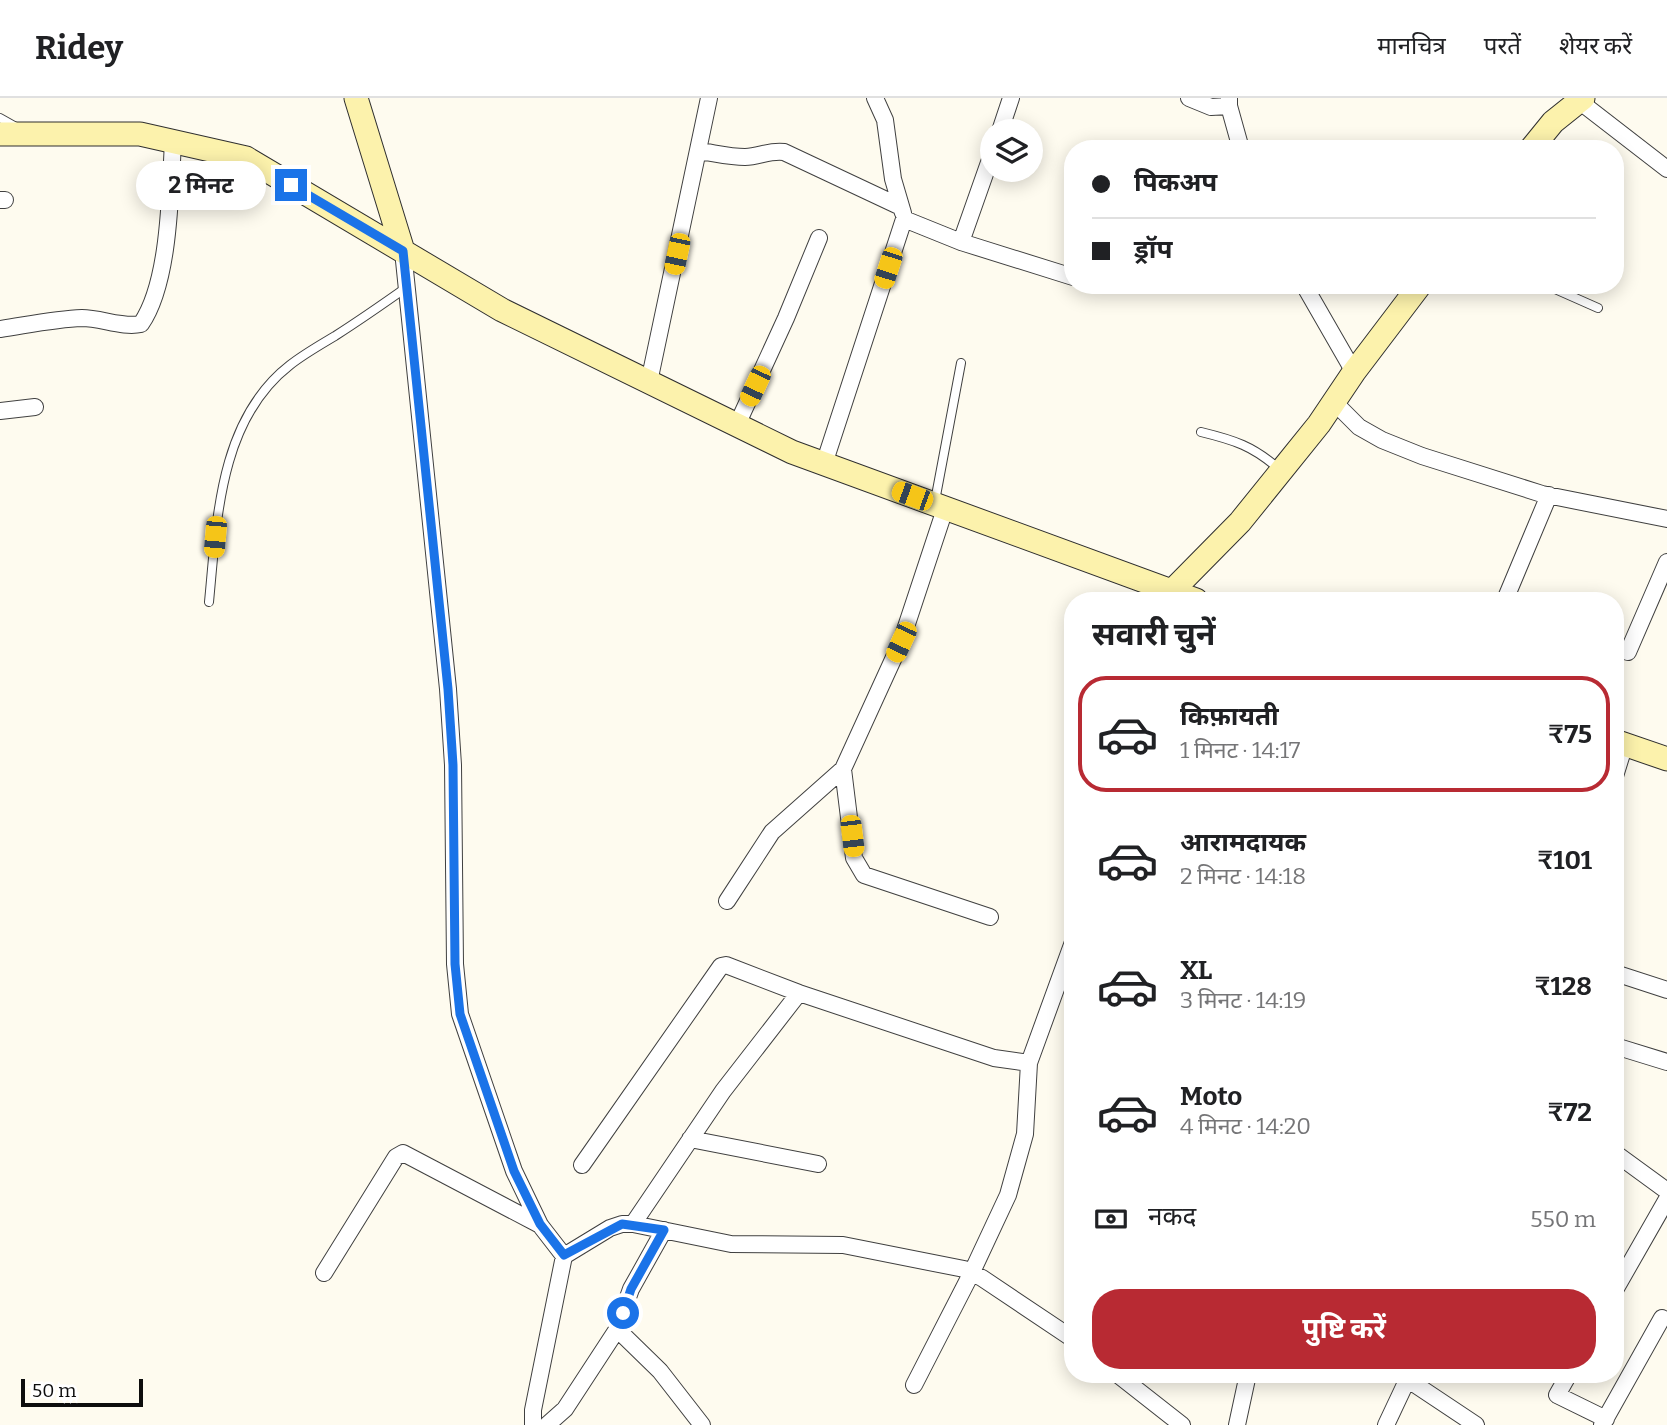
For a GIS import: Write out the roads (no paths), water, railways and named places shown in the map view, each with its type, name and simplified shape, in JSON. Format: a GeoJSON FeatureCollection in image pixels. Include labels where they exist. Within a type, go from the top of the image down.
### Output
{"type":"FeatureCollection","features":[{"type":"Feature","properties":{"kind":"main road"},"geometry":{"type":"LineString","coordinates":[[356,98],[403,251]]}},
{"type":"Feature","properties":{"kind":"main road"},"geometry":{"type":"LineString","coordinates":[[1538,140],[1553,122],[1581,100]]}},
{"type":"Feature","properties":{"kind":"main road"},"geometry":{"type":"LineString","coordinates":[[0,134],[140,134],[246,158],[502,310],[792,452],[1170,592]]}},
{"type":"Feature","properties":{"kind":"main road"},"geometry":{"type":"LineString","coordinates":[[1190,592],[1240,522],[1319,424],[1354,372],[1413,294]]}},
{"type":"Feature","properties":{"kind":"main road"},"geometry":{"type":"LineString","coordinates":[[1624,743],[1662,753]]}},
{"type":"Feature","properties":{"kind":"street"},"geometry":{"type":"LineString","coordinates":[[649,382],[709,98]]}},
{"type":"Feature","properties":{"kind":"street"},"geometry":{"type":"LineString","coordinates":[[824,464],[903,213],[893,179],[885,120],[874,98]]}},
{"type":"Feature","properties":{"kind":"street"},"geometry":{"type":"LineString","coordinates":[[1004,119],[1011,98]]}},
{"type":"Feature","properties":{"kind":"street"},"geometry":{"type":"LineString","coordinates":[[1189,98],[1211,107],[1229,102],[1239,140]]}},
{"type":"Feature","properties":{"kind":"street"},"geometry":{"type":"LineString","coordinates":[[1581,100],[1667,169]]}},
{"type":"Feature","properties":{"kind":"street"},"geometry":{"type":"LineString","coordinates":[[0,329],[79,318],[141,324],[148,314],[160,274],[173,142]]}},
{"type":"Feature","properties":{"kind":"street"},"geometry":{"type":"LineString","coordinates":[[699,151],[744,157],[764,152],[784,152],[961,242],[1064,274]]}},
{"type":"Feature","properties":{"kind":"street"},"geometry":{"type":"LineString","coordinates":[[961,242],[982,182]]}},
{"type":"Feature","properties":{"kind":"street"},"geometry":{"type":"LineString","coordinates":[[737,425],[819,238]]}},
{"type":"Feature","properties":{"kind":"street"},"geometry":{"type":"LineString","coordinates":[[403,251],[448,689],[453,765],[455,964],[460,1014],[514,1171],[540,1224],[564,1255]]}},
{"type":"Feature","properties":{"kind":"street"},"geometry":{"type":"LineString","coordinates":[[1309,294],[1354,372]]}},
{"type":"Feature","properties":{"kind":"street"},"geometry":{"type":"LineString","coordinates":[[1334,402],[1359,427],[1382,440],[1433,460],[1549,495],[1667,519]]}},
{"type":"Feature","properties":{"kind":"street"},"geometry":{"type":"LineString","coordinates":[[0,411],[35,407]]}},
{"type":"Feature","properties":{"kind":"street"},"geometry":{"type":"LineString","coordinates":[[1508,592],[1549,495]]}},
{"type":"Feature","properties":{"kind":"street"},"geometry":{"type":"LineString","coordinates":[[727,901],[772,832],[843,769],[901,642],[940,507]]}},
{"type":"Feature","properties":{"kind":"street"},"geometry":{"type":"LineString","coordinates":[[1624,651],[1628,652],[1667,562]]}},
{"type":"Feature","properties":{"kind":"street"},"geometry":{"type":"LineString","coordinates":[[843,769],[854,858],[864,875],[990,917]]}},
{"type":"Feature","properties":{"kind":"street"},"geometry":{"type":"LineString","coordinates":[[582,1166],[717,968],[726,965],[799,993],[994,1058],[1029,1063]]}},
{"type":"Feature","properties":{"kind":"street"},"geometry":{"type":"LineString","coordinates":[[914,1385],[1004,1205],[1024,1139],[1029,1063],[1064,967]]}},
{"type":"Feature","properties":{"kind":"street"},"geometry":{"type":"LineString","coordinates":[[1624,976],[1667,990]]}},
{"type":"Feature","properties":{"kind":"street"},"geometry":{"type":"LineString","coordinates":[[1056,990],[1064,992]]}},
{"type":"Feature","properties":{"kind":"street"},"geometry":{"type":"LineString","coordinates":[[633,1224],[723,1091],[799,993]]}},
{"type":"Feature","properties":{"kind":"street"},"geometry":{"type":"LineString","coordinates":[[1624,1049],[1667,1062]]}},
{"type":"Feature","properties":{"kind":"street"},"geometry":{"type":"LineString","coordinates":[[690,1139],[818,1164]]}},
{"type":"Feature","properties":{"kind":"street"},"geometry":{"type":"LineString","coordinates":[[324,1273],[396,1157],[403,1153],[540,1224]]}},
{"type":"Feature","properties":{"kind":"street"},"geometry":{"type":"LineString","coordinates":[[1624,1160],[1667,1191]]}},
{"type":"Feature","properties":{"kind":"street"},"geometry":{"type":"LineString","coordinates":[[1624,1274],[1667,1199]]}},
{"type":"Feature","properties":{"kind":"street"},"geometry":{"type":"LineString","coordinates":[[533,1425],[533,1410],[564,1255],[610,1228],[622,1224],[731,1244],[843,1245],[938,1262],[972,1272],[1064,1333]]}},
{"type":"Feature","properties":{"kind":"street"},"geometry":{"type":"LineString","coordinates":[[547,1425],[565,1409],[616,1331],[631,1289],[664,1230]]}},
{"type":"Feature","properties":{"kind":"street"},"geometry":{"type":"LineString","coordinates":[[1564,1383],[1557,1395],[1604,1422],[1662,1318]]}},
{"type":"Feature","properties":{"kind":"street"},"geometry":{"type":"LineString","coordinates":[[616,1331],[660,1371],[702,1425]]}},
{"type":"Feature","properties":{"kind":"street"},"geometry":{"type":"LineString","coordinates":[[1128,1383],[1182,1425]]}},
{"type":"Feature","properties":{"kind":"street"},"geometry":{"type":"LineString","coordinates":[[1237,1425],[1246,1383]]}},
{"type":"Feature","properties":{"kind":"street"},"geometry":{"type":"LineString","coordinates":[[1386,1425],[1406,1383]]}},
{"type":"Feature","properties":{"kind":"street"},"geometry":{"type":"LineString","coordinates":[[1419,1383],[1476,1425]]}},
{"type":"Feature","properties":{"kind":"lane"},"geometry":{"type":"LineString","coordinates":[[0,118],[28,134]]}},
{"type":"Feature","properties":{"kind":"lane"},"geometry":{"type":"LineString","coordinates":[[209,602],[218,515],[229,460],[245,420],[264,388],[290,364],[407,287]]}},
{"type":"Feature","properties":{"kind":"lane"},"geometry":{"type":"LineString","coordinates":[[1566,294],[1598,309]]}},
{"type":"Feature","properties":{"kind":"lane"},"geometry":{"type":"LineString","coordinates":[[940,507],[961,363]]}},
{"type":"Feature","properties":{"kind":"lane"},"geometry":{"type":"LineString","coordinates":[[1201,432],[1249,447],[1261,453],[1281,471]]}}]}
